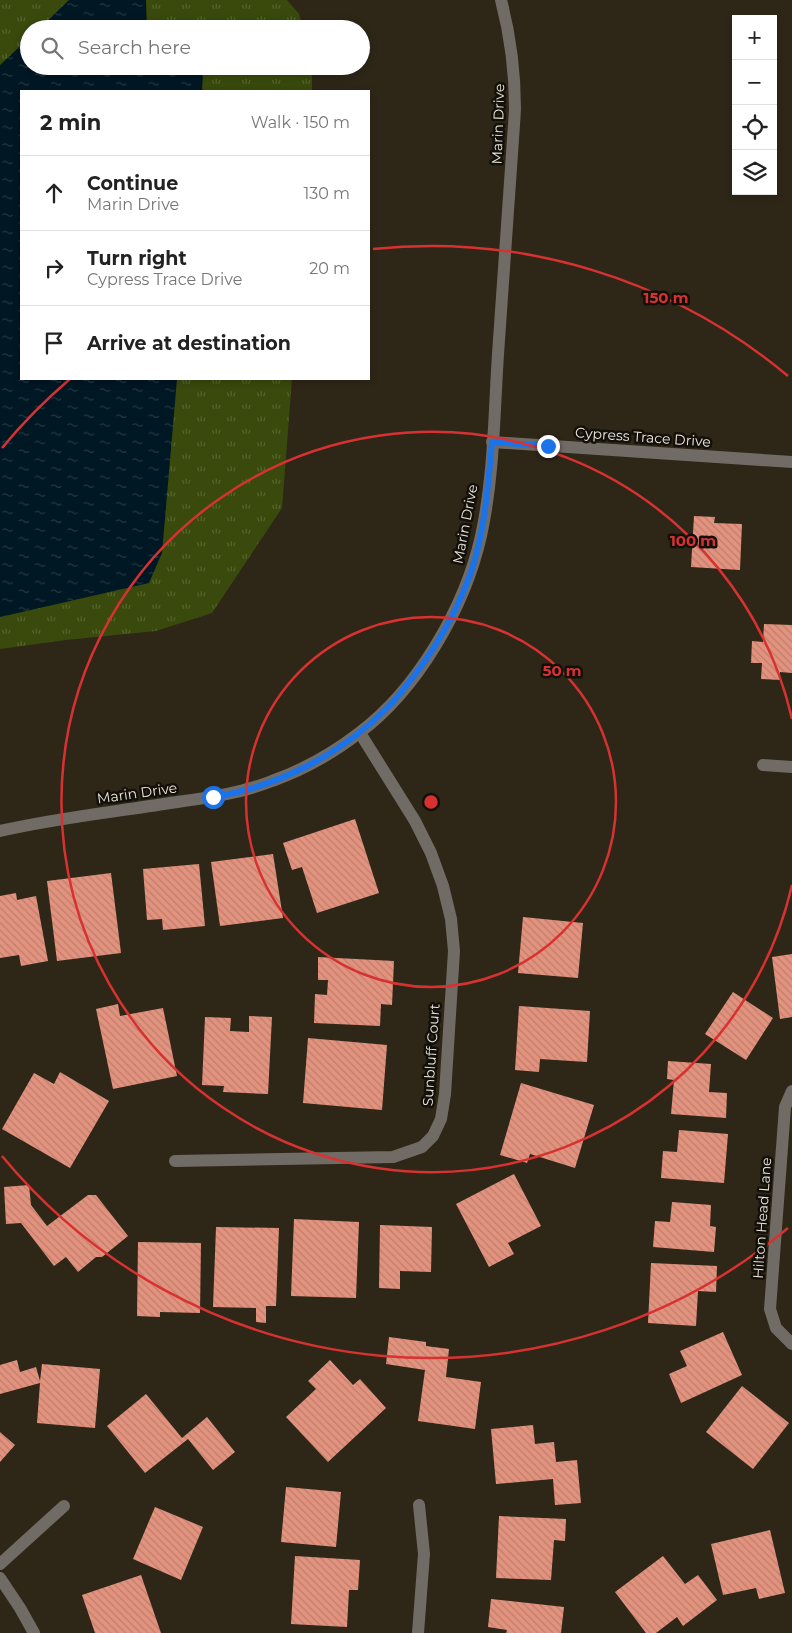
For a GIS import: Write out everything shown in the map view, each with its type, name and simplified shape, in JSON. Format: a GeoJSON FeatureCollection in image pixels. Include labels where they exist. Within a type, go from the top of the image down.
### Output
{"type":"FeatureCollection","features":[{"type":"Feature","properties":{"kind":"street","name":"Marin Drive"},"geometry":{"type":"LineString","coordinates":[[0,831],[232,794],[273,781],[316,761],[360,733],[392,703],[426,660],[449,622],[470,573],[480,538],[487,502],[515,109],[515,68],[509,28],[501,0]]}},
{"type":"Feature","properties":{"kind":"street","name":"Cypress Trace Drive"},"geometry":{"type":"LineString","coordinates":[[492,442],[792,462]]}},
{"type":"Feature","properties":{"kind":"street","name":"Sunbluff Court"},"geometry":{"type":"LineString","coordinates":[[175,1162],[393,1157],[422,1147],[434,1136],[442,1119],[454,951],[444,886],[432,853],[415,822],[360,733]]}},
{"type":"Feature","properties":{"kind":"street"},"geometry":{"type":"LineString","coordinates":[[763,765],[792,767]]}},
{"type":"Feature","properties":{"kind":"street","name":"Hilton Head Lane"},"geometry":{"type":"LineString","coordinates":[[791,1343],[776,1328],[770,1308],[785,1107],[792,1091]]}},
{"type":"Feature","properties":{"kind":"street"},"geometry":{"type":"LineString","coordinates":[[418,1633],[424,1554],[419,1504]]}},
{"type":"Feature","properties":{"kind":"street"},"geometry":{"type":"LineString","coordinates":[[0,1564],[64,1506]]}},
{"type":"Feature","properties":{"kind":"street"},"geometry":{"type":"LineString","coordinates":[[0,1578],[34,1633]]}},
{"type":"Feature","properties":{"kind":"green space"},"geometry":{"type":"Polygon","coordinates":[[[0,0],[287,0],[299,14],[301,20],[20,20],[20,75],[312,75],[312,90],[20,90],[20,380],[292,380],[282,508],[212,613],[156,631],[0,649],[0,0]]]}},
{"type":"Feature","properties":{"kind":"water"},"geometry":{"type":"Polygon","coordinates":[[[69,0],[146,0],[147,20],[48,20],[69,0]]]}},
{"type":"Feature","properties":{"kind":"water"},"geometry":{"type":"Polygon","coordinates":[[[20,46],[20,75],[203,75],[202,90],[20,90],[20,380],[177,380],[162,553],[149,583],[0,617],[0,65],[20,46]]]}},
{"type":"Feature","properties":{"kind":"building"},"geometry":{"type":"Polygon","coordinates":[[[694,516],[715,517],[714,523],[742,524],[740,570],[691,567],[694,516]]]}},
{"type":"Feature","properties":{"kind":"building"},"geometry":{"type":"Polygon","coordinates":[[[764,624],[792,625],[792,673],[780,672],[780,680],[761,679],[762,663],[751,663],[752,641],[763,642],[764,624]]]}},
{"type":"Feature","properties":{"kind":"building"},"geometry":{"type":"Polygon","coordinates":[[[355,819],[379,893],[317,913],[302,867],[292,870],[283,843],[355,819]]]}},
{"type":"Feature","properties":{"kind":"building"},"geometry":{"type":"Polygon","coordinates":[[[273,854],[283,918],[220,926],[211,862],[273,854]]]}},
{"type":"Feature","properties":{"kind":"building"},"geometry":{"type":"Polygon","coordinates":[[[199,864],[205,926],[163,930],[162,919],[147,920],[143,869],[199,864]]]}},
{"type":"Feature","properties":{"kind":"building"},"geometry":{"type":"Polygon","coordinates":[[[111,873],[121,953],[57,961],[47,881],[111,873]]]}},
{"type":"Feature","properties":{"kind":"building"},"geometry":{"type":"Polygon","coordinates":[[[16,893],[17,900],[36,896],[48,961],[21,966],[19,955],[0,958],[0,896],[16,893]]]}},
{"type":"Feature","properties":{"kind":"building"},"geometry":{"type":"Polygon","coordinates":[[[523,917],[583,923],[578,978],[518,973],[523,917]]]}},
{"type":"Feature","properties":{"kind":"building"},"geometry":{"type":"Polygon","coordinates":[[[792,954],[792,1017],[780,1019],[772,957],[792,954]]]}},
{"type":"Feature","properties":{"kind":"building"},"geometry":{"type":"Polygon","coordinates":[[[318,957],[394,961],[392,1005],[381,1004],[380,1026],[314,1023],[315,994],[327,995],[328,980],[318,980],[318,957]]]}},
{"type":"Feature","properties":{"kind":"building"},"geometry":{"type":"Polygon","coordinates":[[[733,992],[773,1018],[746,1060],[705,1034],[733,992]]]}},
{"type":"Feature","properties":{"kind":"building"},"geometry":{"type":"Polygon","coordinates":[[[118,1004],[120,1016],[163,1008],[177,1076],[113,1089],[96,1009],[118,1004]]]}},
{"type":"Feature","properties":{"kind":"building"},"geometry":{"type":"Polygon","coordinates":[[[519,1006],[590,1011],[587,1062],[540,1059],[539,1072],[515,1070],[519,1006]]]}},
{"type":"Feature","properties":{"kind":"building"},"geometry":{"type":"Polygon","coordinates":[[[249,1016],[272,1017],[268,1094],[223,1092],[224,1086],[202,1085],[205,1017],[231,1018],[230,1031],[249,1032],[249,1016]]]}},
{"type":"Feature","properties":{"kind":"building"},"geometry":{"type":"Polygon","coordinates":[[[308,1038],[387,1045],[382,1110],[303,1103],[308,1038]]]}},
{"type":"Feature","properties":{"kind":"building"},"geometry":{"type":"Polygon","coordinates":[[[668,1061],[711,1064],[709,1092],[727,1093],[726,1118],[671,1114],[674,1080],[667,1079],[668,1061]]]}},
{"type":"Feature","properties":{"kind":"building"},"geometry":{"type":"Polygon","coordinates":[[[60,1072],[109,1101],[70,1168],[2,1129],[34,1073],[54,1084],[60,1072]]]}},
{"type":"Feature","properties":{"kind":"building"},"geometry":{"type":"Polygon","coordinates":[[[521,1083],[594,1105],[575,1168],[530,1154],[527,1163],[500,1155],[521,1083]]]}},
{"type":"Feature","properties":{"kind":"building"},"geometry":{"type":"Polygon","coordinates":[[[679,1130],[728,1134],[724,1183],[661,1178],[663,1151],[677,1152],[679,1130]]]}},
{"type":"Feature","properties":{"kind":"building"},"geometry":{"type":"Polygon","coordinates":[[[514,1174],[541,1226],[508,1243],[514,1254],[489,1267],[456,1204],[514,1174]]]}},
{"type":"Feature","properties":{"kind":"building"},"geometry":{"type":"Polygon","coordinates":[[[29,1185],[31,1205],[47,1226],[88,1195],[96,1195],[128,1236],[102,1257],[96,1257],[78,1272],[66,1257],[54,1266],[21,1223],[6,1224],[4,1187],[29,1185]]]}},
{"type":"Feature","properties":{"kind":"building"},"geometry":{"type":"Polygon","coordinates":[[[672,1202],[711,1205],[710,1226],[716,1227],[714,1252],[653,1247],[655,1221],[670,1222],[672,1202]]]}},
{"type":"Feature","properties":{"kind":"building"},"geometry":{"type":"Polygon","coordinates":[[[294,1219],[359,1222],[356,1298],[291,1296],[294,1219]]]}},
{"type":"Feature","properties":{"kind":"building"},"geometry":{"type":"Polygon","coordinates":[[[380,1225],[432,1227],[431,1272],[400,1271],[400,1289],[379,1288],[380,1225]]]}},
{"type":"Feature","properties":{"kind":"building"},"geometry":{"type":"Polygon","coordinates":[[[216,1227],[279,1228],[276,1306],[266,1306],[266,1323],[256,1322],[256,1308],[213,1307],[216,1227]]]}},
{"type":"Feature","properties":{"kind":"building"},"geometry":{"type":"Polygon","coordinates":[[[138,1242],[201,1243],[200,1313],[160,1312],[160,1317],[137,1316],[138,1242]]]}},
{"type":"Feature","properties":{"kind":"building"},"geometry":{"type":"Polygon","coordinates":[[[651,1263],[717,1266],[716,1292],[698,1291],[696,1326],[648,1323],[651,1263]]]}},
{"type":"Feature","properties":{"kind":"building"},"geometry":{"type":"Polygon","coordinates":[[[723,1332],[742,1375],[681,1403],[669,1374],[687,1366],[680,1351],[723,1332]]]}},
{"type":"Feature","properties":{"kind":"building"},"geometry":{"type":"Polygon","coordinates":[[[389,1337],[426,1342],[426,1346],[449,1349],[446,1377],[481,1382],[475,1429],[418,1421],[425,1370],[386,1364],[389,1337]]]}},
{"type":"Feature","properties":{"kind":"building"},"geometry":{"type":"Polygon","coordinates":[[[17,1360],[20,1372],[36,1367],[40,1381],[42,1364],[100,1369],[95,1428],[37,1423],[40,1383],[0,1394],[0,1365],[17,1360]]]}},
{"type":"Feature","properties":{"kind":"building"},"geometry":{"type":"Polygon","coordinates":[[[330,1360],[353,1385],[360,1379],[386,1408],[328,1462],[286,1417],[316,1389],[308,1381],[330,1360]]]}},
{"type":"Feature","properties":{"kind":"building"},"geometry":{"type":"Polygon","coordinates":[[[742,1386],[789,1423],[753,1469],[706,1432],[742,1386]]]}},
{"type":"Feature","properties":{"kind":"building"},"geometry":{"type":"Polygon","coordinates":[[[146,1394],[182,1438],[207,1417],[235,1452],[213,1470],[188,1439],[145,1473],[107,1426],[146,1394]]]}},
{"type":"Feature","properties":{"kind":"building"},"geometry":{"type":"Polygon","coordinates":[[[533,1425],[535,1444],[554,1442],[556,1462],[577,1460],[581,1503],[555,1505],[553,1479],[496,1484],[491,1429],[533,1425]]]}},
{"type":"Feature","properties":{"kind":"building"},"geometry":{"type":"Polygon","coordinates":[[[0,1432],[15,1445],[0,1462],[0,1432]]]}},
{"type":"Feature","properties":{"kind":"building"},"geometry":{"type":"Polygon","coordinates":[[[286,1487],[341,1492],[336,1547],[281,1542],[286,1487]]]}},
{"type":"Feature","properties":{"kind":"building"},"geometry":{"type":"Polygon","coordinates":[[[155,1507],[203,1527],[181,1580],[133,1559],[155,1507]]]}},
{"type":"Feature","properties":{"kind":"building"},"geometry":{"type":"Polygon","coordinates":[[[499,1516],[566,1519],[565,1541],[554,1540],[551,1580],[496,1578],[499,1516]]]}},
{"type":"Feature","properties":{"kind":"building"},"geometry":{"type":"Polygon","coordinates":[[[770,1530],[785,1593],[759,1599],[756,1588],[723,1595],[711,1544],[770,1530]]]}},
{"type":"Feature","properties":{"kind":"building"},"geometry":{"type":"Polygon","coordinates":[[[295,1556],[360,1560],[358,1590],[349,1590],[347,1627],[291,1624],[295,1556]]]}},
{"type":"Feature","properties":{"kind":"building"},"geometry":{"type":"Polygon","coordinates":[[[663,1556],[685,1584],[698,1575],[717,1600],[683,1626],[677,1617],[656,1633],[646,1633],[615,1592],[663,1556]]]}},
{"type":"Feature","properties":{"kind":"building"},"geometry":{"type":"Polygon","coordinates":[[[141,1575],[161,1633],[95,1633],[82,1595],[141,1575]]]}},
{"type":"Feature","properties":{"kind":"building"},"geometry":{"type":"Polygon","coordinates":[[[491,1599],[564,1607],[561,1633],[506,1633],[507,1630],[488,1627],[491,1599]]]}},
{"type":"Feature","properties":{"kind":"route"},"geometry":{"type":"LineString","coordinates":[[213,797],[232,794],[273,781],[316,761],[360,733],[392,703],[426,660],[449,622],[470,573],[480,538],[487,502],[492,442],[548,446]]}}]}
